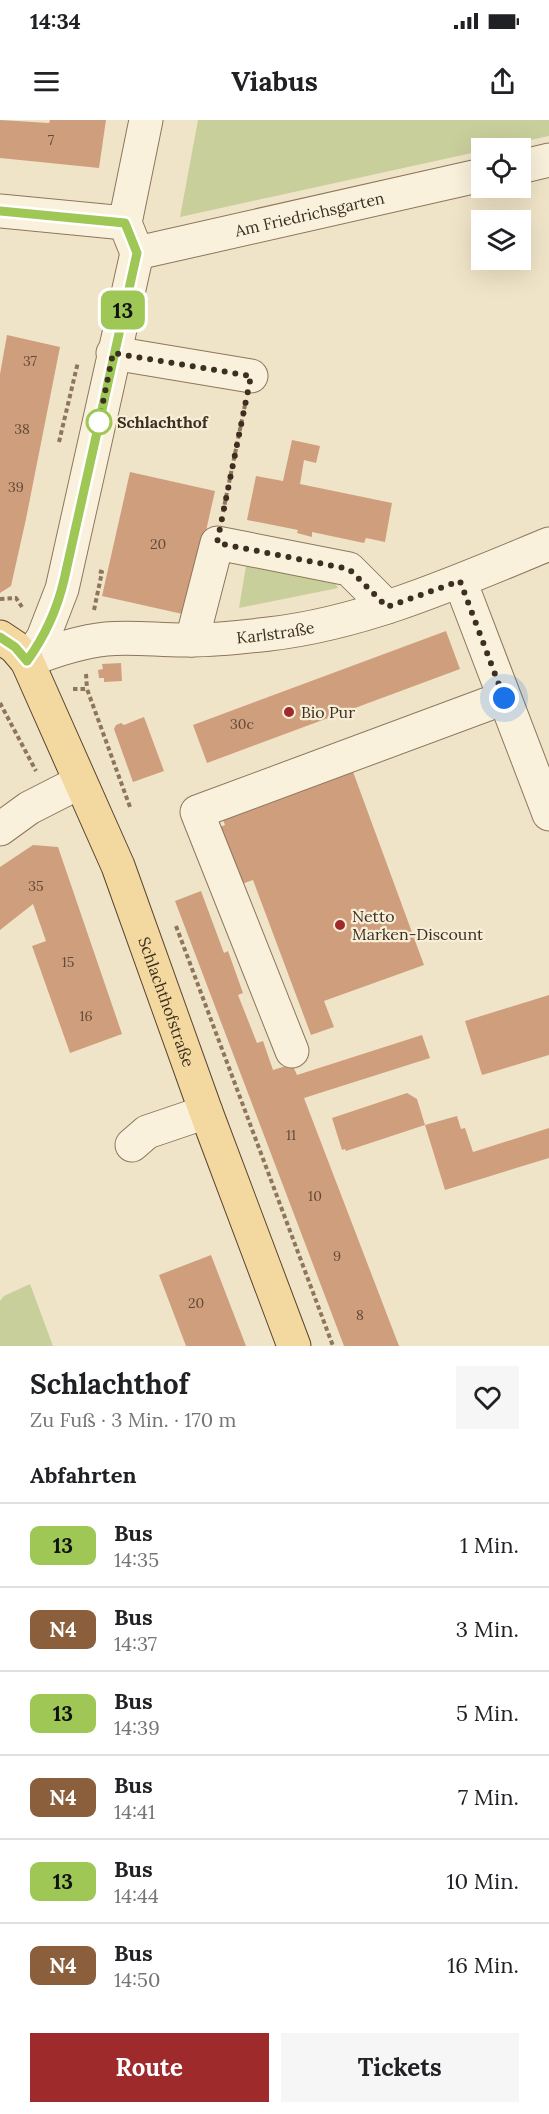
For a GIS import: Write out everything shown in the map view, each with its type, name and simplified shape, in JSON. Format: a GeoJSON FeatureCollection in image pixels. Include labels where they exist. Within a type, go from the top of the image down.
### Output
{"type":"FeatureCollection","features":[{"type":"Feature","properties":{"kind":"main road"},"geometry":{"type":"LineString","coordinates":[[0,637],[15,647],[27,661]]}},
{"type":"Feature","properties":{"kind":"main road","name":"Schlachthofstraße"},"geometry":{"type":"LineString","coordinates":[[27,661],[118,866],[206,1112],[294,1346]]}},
{"type":"Feature","properties":{"kind":"street"},"geometry":{"type":"LineString","coordinates":[[27,661],[43,638],[56,610],[63,585],[137,253],[125,223],[146,120]]}},
{"type":"Feature","properties":{"kind":"street"},"geometry":{"type":"LineString","coordinates":[[531,164],[549,160]]}},
{"type":"Feature","properties":{"kind":"street","name":"Am Friedrichsgarten"},"geometry":{"type":"LineString","coordinates":[[137,253],[471,178]]}},
{"type":"Feature","properties":{"kind":"street"},"geometry":{"type":"LineString","coordinates":[[0,211],[125,223]]}},
{"type":"Feature","properties":{"kind":"street"},"geometry":{"type":"LineString","coordinates":[[113,353],[251,376]]}},
{"type":"Feature","properties":{"kind":"street"},"geometry":{"type":"LineString","coordinates":[[192,640],[217,543],[349,569],[387,607]]}},
{"type":"Feature","properties":{"kind":"street","name":"Karlstraße"},"geometry":{"type":"LineString","coordinates":[[27,661],[59,649],[107,639],[192,640],[270,634],[329,623],[387,607],[460,581],[549,543]]}},
{"type":"Feature","properties":{"kind":"street"},"geometry":{"type":"LineString","coordinates":[[460,581],[549,814]]}},
{"type":"Feature","properties":{"kind":"street"},"geometry":{"type":"LineString","coordinates":[[292,1051],[197,812],[504,698]]}},
{"type":"Feature","properties":{"kind":"street"},"geometry":{"type":"LineString","coordinates":[[0,829],[29,808],[80,782]]}},
{"type":"Feature","properties":{"kind":"street"},"geometry":{"type":"LineString","coordinates":[[132,1145],[147,1132],[206,1112]]}},
{"type":"Feature","properties":{"kind":"path"},"geometry":{"type":"LineString","coordinates":[[217,543],[251,376]]}},
{"type":"Feature","properties":{"kind":"green space"},"geometry":{"type":"Polygon","coordinates":[[[198,120],[549,120],[549,136],[531,140],[471,138],[471,153],[180,217],[198,120]]]}},
{"type":"Feature","properties":{"kind":"green space"},"geometry":{"type":"Polygon","coordinates":[[[248,554],[325,567],[338,588],[239,608],[248,554]]]}},
{"type":"Feature","properties":{"kind":"green space"},"geometry":{"type":"Polygon","coordinates":[[[30,1284],[53,1346],[0,1346],[0,1301],[4,1296],[30,1284]]]}},
{"type":"Feature","properties":{"kind":"building"},"geometry":{"type":"Polygon","coordinates":[[[0,120],[49,123],[50,120],[106,120],[99,168],[0,158],[0,120]]]}},
{"type":"Feature","properties":{"kind":"building"},"geometry":{"type":"Polygon","coordinates":[[[7,335],[60,347],[11,586],[0,593],[0,374],[7,335]]]}},
{"type":"Feature","properties":{"kind":"building"},"geometry":{"type":"Polygon","coordinates":[[[292,440],[320,446],[316,463],[304,460],[300,484],[392,503],[385,542],[366,538],[364,543],[312,532],[312,537],[297,533],[298,530],[247,520],[256,476],[283,481],[292,440]]]}},
{"type":"Feature","properties":{"kind":"building"},"geometry":{"type":"Polygon","coordinates":[[[130,472],[215,491],[187,615],[102,596],[130,472]]]}},
{"type":"Feature","properties":{"kind":"building"},"geometry":{"type":"Polygon","coordinates":[[[446,631],[460,669],[207,763],[193,725],[446,631]]]}},
{"type":"Feature","properties":{"kind":"building"},"geometry":{"type":"Polygon","coordinates":[[[121,663],[122,681],[104,682],[104,678],[99,678],[98,670],[103,669],[102,664],[121,663]]]}},
{"type":"Feature","properties":{"kind":"building"},"geometry":{"type":"Polygon","coordinates":[[[144,717],[164,771],[133,782],[114,729],[121,723],[124,725],[144,717]]]}},
{"type":"Feature","properties":{"kind":"building","name":"Netto Marken-Discount"},"geometry":{"type":"Polygon","coordinates":[[[352,769],[424,965],[324,1001],[334,1027],[311,1035],[253,880],[236,886],[215,829],[225,825],[222,817],[352,769]]]}},
{"type":"Feature","properties":{"kind":"building"},"geometry":{"type":"Polygon","coordinates":[[[33,845],[58,847],[122,1034],[70,1053],[32,946],[46,941],[33,904],[0,930],[0,867],[33,845]]]}},
{"type":"Feature","properties":{"kind":"building"},"geometry":{"type":"Polygon","coordinates":[[[201,891],[224,953],[228,951],[243,993],[238,995],[257,1043],[263,1041],[273,1070],[292,1064],[297,1075],[422,1035],[430,1058],[304,1098],[399,1346],[344,1346],[175,901],[201,891]]]}},
{"type":"Feature","properties":{"kind":"building"},"geometry":{"type":"Polygon","coordinates":[[[549,995],[549,1055],[482,1075],[465,1021],[549,995]]]}},
{"type":"Feature","properties":{"kind":"building"},"geometry":{"type":"Polygon","coordinates":[[[407,1093],[417,1099],[425,1125],[346,1151],[342,1150],[332,1118],[407,1093]]]}},
{"type":"Feature","properties":{"kind":"building"},"geometry":{"type":"Polygon","coordinates":[[[457,1116],[461,1129],[465,1128],[473,1152],[549,1128],[549,1158],[445,1190],[425,1125],[457,1116]]]}},
{"type":"Feature","properties":{"kind":"building"},"geometry":{"type":"Polygon","coordinates":[[[211,1255],[246,1346],[186,1346],[159,1275],[211,1255]]]}},
{"type":"Feature","properties":{"kind":"bus line","name":"13"},"geometry":{"type":"LineString","coordinates":[[0,211],[125,223],[137,253],[56,610],[43,638],[27,661],[15,647],[0,637]]}},
{"type":"Feature","properties":{"kind":"place","name":"Schlachthof"},"geometry":{"type":"Point","coordinates":[99,422]}},
{"type":"Feature","properties":{"kind":"place","name":"Bio Pur"},"geometry":{"type":"Point","coordinates":[289,712]}},
{"type":"Feature","properties":{"kind":"place","name":"Netto Marken-Discount"},"geometry":{"type":"Point","coordinates":[340,925]}},
{"type":"Feature","properties":{"kind":"route"},"geometry":{"type":"LineString","coordinates":[[99,422],[113,353],[251,376],[217,543],[349,569],[387,607],[460,581],[504,698]]}}]}
